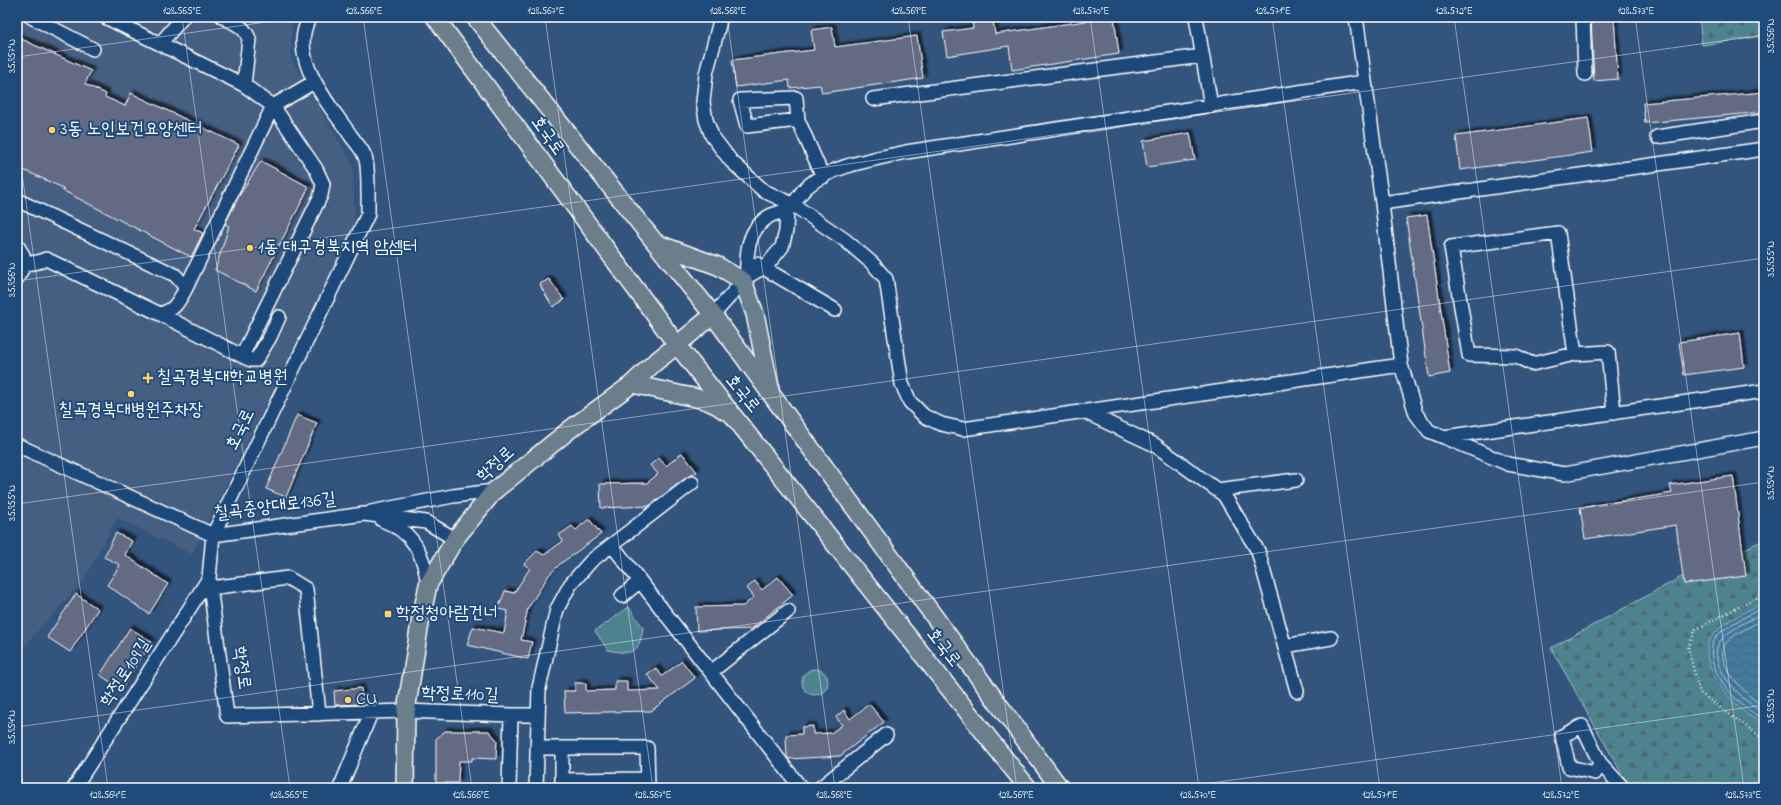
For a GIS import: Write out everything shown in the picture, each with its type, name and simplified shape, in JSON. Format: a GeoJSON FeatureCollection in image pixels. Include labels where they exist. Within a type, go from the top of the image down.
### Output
{"type":"FeatureCollection","features":[{"type":"Feature","properties":{"kind":"main road","name":"호국로"},"geometry":{"type":"LineString","coordinates":[[435,17],[677,346],[1028,788]]}},
{"type":"Feature","properties":{"kind":"main road","name":"호국로"},"geometry":{"type":"LineString","coordinates":[[475,17],[713,315],[1060,788]]}},
{"type":"Feature","properties":{"kind":"main road"},"geometry":{"type":"LineString","coordinates":[[656,244],[718,266],[745,279],[755,314],[772,396]]}},
{"type":"Feature","properties":{"kind":"main road","name":"학정로"},"geometry":{"type":"LineString","coordinates":[[405,788],[406,711],[420,623],[428,584],[455,538],[494,491],[573,427],[632,384],[654,363],[677,346],[713,315]]}},
{"type":"Feature","properties":{"kind":"main road"},"geometry":{"type":"LineString","coordinates":[[632,384],[699,397],[718,405],[743,428]]}},
{"type":"Feature","properties":{"kind":"street"},"geometry":{"type":"LineString","coordinates":[[32,17],[93,49]]}},
{"type":"Feature","properties":{"kind":"street"},"geometry":{"type":"LineString","coordinates":[[105,17],[124,21],[160,44],[244,85],[273,106],[316,169],[323,184],[322,196],[242,356]]}},
{"type":"Feature","properties":{"kind":"street"},"geometry":{"type":"LineString","coordinates":[[160,44],[183,17]]}},
{"type":"Feature","properties":{"kind":"street"},"geometry":{"type":"LineString","coordinates":[[223,17],[239,25],[246,32],[249,39],[244,85]]}},
{"type":"Feature","properties":{"kind":"street","name":"호국로"},"geometry":{"type":"LineString","coordinates":[[212,535],[368,214],[366,157],[314,82],[305,60],[305,26],[310,17]]}},
{"type":"Feature","properties":{"kind":"street"},"geometry":{"type":"LineString","coordinates":[[721,17],[706,74],[703,102],[706,120],[712,136],[731,161],[764,191],[845,240],[872,263],[886,279],[902,384],[910,402],[924,416],[941,424],[962,428],[1401,365]]}},
{"type":"Feature","properties":{"kind":"street"},"geometry":{"type":"LineString","coordinates":[[1196,17],[1211,106]]}},
{"type":"Feature","properties":{"kind":"street"},"geometry":{"type":"LineString","coordinates":[[1356,17],[1382,203],[1401,365],[1416,414],[1429,430],[1508,464],[1564,474],[1764,438]]}},
{"type":"Feature","properties":{"kind":"street"},"geometry":{"type":"LineString","coordinates":[[1583,17],[1585,74]]}},
{"type":"Feature","properties":{"kind":"street"},"geometry":{"type":"LineString","coordinates":[[873,99],[1202,56]]}},
{"type":"Feature","properties":{"kind":"street"},"geometry":{"type":"LineString","coordinates":[[160,314],[168,312],[178,304],[273,106],[314,82]]}},
{"type":"Feature","properties":{"kind":"street"},"geometry":{"type":"LineString","coordinates":[[745,279],[746,256],[749,240],[757,226],[768,216],[790,207],[808,186],[834,170],[906,152],[1364,82]]}},
{"type":"Feature","properties":{"kind":"street"},"geometry":{"type":"LineString","coordinates":[[798,120],[823,177]]}},
{"type":"Feature","properties":{"kind":"street"},"geometry":{"type":"LineString","coordinates":[[1657,136],[1764,121]]}},
{"type":"Feature","properties":{"kind":"street"},"geometry":{"type":"LineString","coordinates":[[1382,203],[1764,149]]}},
{"type":"Feature","properties":{"kind":"street"},"geometry":{"type":"LineString","coordinates":[[17,200],[175,275],[183,284],[185,290]]}},
{"type":"Feature","properties":{"kind":"street"},"geometry":{"type":"LineString","coordinates":[[713,315],[745,279],[767,265],[782,247],[790,207]]}},
{"type":"Feature","properties":{"kind":"street"},"geometry":{"type":"LineString","coordinates":[[1575,354],[1558,233],[1451,247],[1469,355],[1516,356],[1532,364],[1575,354],[1608,352],[1614,413]]}},
{"type":"Feature","properties":{"kind":"street"},"geometry":{"type":"LineString","coordinates":[[18,245],[251,360],[256,360],[280,317]]}},
{"type":"Feature","properties":{"kind":"street"},"geometry":{"type":"LineString","coordinates":[[17,278],[24,264],[23,255],[18,245]]}},
{"type":"Feature","properties":{"kind":"street"},"geometry":{"type":"LineString","coordinates":[[746,256],[762,268],[834,310]]}},
{"type":"Feature","properties":{"kind":"street"},"geometry":{"type":"LineString","coordinates":[[24,264],[46,259]]}},
{"type":"Feature","properties":{"kind":"street"},"geometry":{"type":"LineString","coordinates":[[1444,437],[1764,392]]}},
{"type":"Feature","properties":{"kind":"street"},"geometry":{"type":"LineString","coordinates":[[1083,411],[1155,445],[1224,495],[1258,551],[1298,690]]}},
{"type":"Feature","properties":{"kind":"street","name":"칠곡중앙대로136길"},"geometry":{"type":"LineString","coordinates":[[17,445],[212,535],[364,514],[426,522],[455,538]]}},
{"type":"Feature","properties":{"kind":"street"},"geometry":{"type":"LineString","coordinates":[[1217,490],[1296,480]]}},
{"type":"Feature","properties":{"kind":"street"},"geometry":{"type":"LineString","coordinates":[[536,788],[539,688],[558,609],[570,585],[591,561],[692,483]]}},
{"type":"Feature","properties":{"kind":"street"},"geometry":{"type":"LineString","coordinates":[[364,514],[453,496],[494,491]]}},
{"type":"Feature","properties":{"kind":"street"},"geometry":{"type":"LineString","coordinates":[[364,514],[395,525],[414,543],[426,566],[428,584]]}},
{"type":"Feature","properties":{"kind":"street","name":"학정로"},"geometry":{"type":"LineString","coordinates":[[212,535],[209,583],[227,716],[406,711]]}},
{"type":"Feature","properties":{"kind":"street"},"geometry":{"type":"LineString","coordinates":[[612,546],[801,788]]}},
{"type":"Feature","properties":{"kind":"street"},"geometry":{"type":"LineString","coordinates":[[209,583],[288,578],[306,589],[319,714]]}},
{"type":"Feature","properties":{"kind":"street"},"geometry":{"type":"LineString","coordinates":[[622,596],[640,581]]}},
{"type":"Feature","properties":{"kind":"street","name":"학정로109길"},"geometry":{"type":"LineString","coordinates":[[74,788],[209,583]]}},
{"type":"Feature","properties":{"kind":"street"},"geometry":{"type":"LineString","coordinates":[[711,672],[788,611]]}},
{"type":"Feature","properties":{"kind":"street"},"geometry":{"type":"LineString","coordinates":[[1285,646],[1331,638]]}},
{"type":"Feature","properties":{"kind":"street","name":"학정로110길"},"geometry":{"type":"LineString","coordinates":[[406,711],[511,715],[509,788]]}},
{"type":"Feature","properties":{"kind":"street"},"geometry":{"type":"LineString","coordinates":[[340,788],[371,713]]}},
{"type":"Feature","properties":{"kind":"street"},"geometry":{"type":"LineString","coordinates":[[511,715],[538,715]]}},
{"type":"Feature","properties":{"kind":"street"},"geometry":{"type":"LineString","coordinates":[[820,788],[886,735]]}},
{"type":"Feature","properties":{"kind":"street"},"geometry":{"type":"LineString","coordinates":[[537,748],[562,748],[647,748],[648,783],[562,780],[562,748]]}},
{"type":"Feature","properties":{"kind":"street"},"geometry":{"type":"LineString","coordinates":[[1600,763],[1623,788]]}},
{"type":"Feature","properties":{"kind":"path"},"geometry":{"type":"LineString","coordinates":[[1764,594],[1696,629],[1688,648],[1700,693],[1764,738]]}},
{"type":"Feature","properties":{"kind":"shaded area","name":"칠곡경북대학교병원"},"geometry":{"type":"Polygon","coordinates":[[[17,17],[292,17],[291,58],[353,165],[355,223],[192,554],[117,518],[84,580],[17,654],[17,17]]]}},
{"type":"Feature","properties":{"kind":"green space"},"geometry":{"type":"Polygon","coordinates":[[[1699,17],[1764,17],[1764,36],[1702,45],[1699,17]]]}},
{"type":"Feature","properties":{"kind":"green space"},"geometry":{"type":"Polygon","coordinates":[[[1764,540],[1764,788],[1630,788],[1551,648],[1683,576],[1764,540]]]}},
{"type":"Feature","properties":{"kind":"green space"},"geometry":{"type":"Polygon","coordinates":[[[629,607],[643,628],[637,648],[629,652],[608,650],[595,631],[629,607]]]}},
{"type":"Feature","properties":{"kind":"green space"},"geometry":{"type":"Polygon","coordinates":[[[815,669],[824,673],[828,682],[824,691],[815,695],[806,691],[802,682],[806,673],[815,669]]]}},
{"type":"Feature","properties":{"kind":"water"},"geometry":{"type":"Polygon","coordinates":[[[1764,602],[1764,723],[1748,715],[1722,689],[1710,666],[1707,654],[1709,643],[1720,628],[1732,619],[1764,602]]]}},
{"type":"Feature","properties":{"kind":"building"},"geometry":{"type":"Polygon","coordinates":[[[1114,17],[1119,54],[1012,70],[1009,46],[947,56],[943,32],[973,28],[972,23],[993,20],[995,34],[1114,17]]]}},
{"type":"Feature","properties":{"kind":"building"},"geometry":{"type":"Polygon","coordinates":[[[1591,17],[1614,17],[1618,79],[1594,81],[1591,17]]]}},
{"type":"Feature","properties":{"kind":"building"},"geometry":{"type":"Polygon","coordinates":[[[832,27],[835,47],[917,36],[923,78],[822,93],[820,85],[790,88],[789,80],[736,87],[732,60],[814,50],[811,30],[832,27]]]}},
{"type":"Feature","properties":{"kind":"building"},"geometry":{"type":"Polygon","coordinates":[[[17,37],[91,71],[85,84],[106,94],[105,97],[125,106],[131,93],[239,145],[194,229],[203,233],[191,257],[62,190],[63,188],[17,167],[17,37]]]}},
{"type":"Feature","properties":{"kind":"building"},"geometry":{"type":"Polygon","coordinates":[[[1764,92],[1764,112],[1645,123],[1643,103],[1764,92]]]}},
{"type":"Feature","properties":{"kind":"building"},"geometry":{"type":"Polygon","coordinates":[[[1588,118],[1593,152],[1460,170],[1456,136],[1588,118]]]}},
{"type":"Feature","properties":{"kind":"building"},"geometry":{"type":"Polygon","coordinates":[[[1190,133],[1195,160],[1147,167],[1143,141],[1190,133]]]}},
{"type":"Feature","properties":{"kind":"building","name":"1동 대구경북지역 암셈터"},"geometry":{"type":"Polygon","coordinates":[[[261,161],[309,187],[256,291],[215,270],[229,226],[225,224],[239,196],[261,161]]]}},
{"type":"Feature","properties":{"kind":"building"},"geometry":{"type":"Polygon","coordinates":[[[1427,215],[1450,373],[1429,377],[1406,218],[1427,215]]]}},
{"type":"Feature","properties":{"kind":"building"},"geometry":{"type":"Polygon","coordinates":[[[549,279],[564,300],[553,307],[540,284],[549,279]]]}},
{"type":"Feature","properties":{"kind":"building"},"geometry":{"type":"Polygon","coordinates":[[[1740,333],[1744,367],[1684,375],[1679,342],[1740,333]]]}},
{"type":"Feature","properties":{"kind":"building"},"geometry":{"type":"Polygon","coordinates":[[[297,415],[317,423],[286,497],[266,489],[297,415]]]}},
{"type":"Feature","properties":{"kind":"building"},"geometry":{"type":"Polygon","coordinates":[[[682,453],[697,472],[687,477],[649,506],[601,508],[600,484],[647,483],[658,474],[650,465],[659,458],[666,466],[682,453]]]}},
{"type":"Feature","properties":{"kind":"building"},"geometry":{"type":"Polygon","coordinates":[[[1733,476],[1746,576],[1684,584],[1676,525],[1585,539],[1580,508],[1672,493],[1670,485],[1733,476]]]}},
{"type":"Feature","properties":{"kind":"building"},"geometry":{"type":"Polygon","coordinates":[[[589,519],[601,534],[560,564],[549,575],[528,608],[521,640],[532,642],[528,659],[467,645],[473,627],[504,633],[508,611],[498,609],[505,591],[514,593],[530,568],[524,564],[537,551],[544,555],[563,541],[559,535],[572,526],[576,530],[589,519]]]}},
{"type":"Feature","properties":{"kind":"building"},"geometry":{"type":"Polygon","coordinates":[[[116,533],[132,541],[125,555],[168,584],[149,614],[107,585],[120,565],[104,557],[116,533]]]}},
{"type":"Feature","properties":{"kind":"building"},"geometry":{"type":"Polygon","coordinates":[[[778,577],[793,595],[751,629],[697,631],[696,607],[743,606],[754,597],[747,588],[755,581],[762,590],[778,577]]]}},
{"type":"Feature","properties":{"kind":"building"},"geometry":{"type":"Polygon","coordinates":[[[76,594],[98,609],[70,652],[47,637],[76,594]]]}},
{"type":"Feature","properties":{"kind":"building"},"geometry":{"type":"Polygon","coordinates":[[[130,628],[152,642],[121,689],[100,675],[130,628]]]}},
{"type":"Feature","properties":{"kind":"building"},"geometry":{"type":"Polygon","coordinates":[[[682,661],[695,678],[651,711],[565,713],[564,691],[575,691],[575,683],[586,683],[586,691],[615,690],[615,681],[627,681],[627,691],[660,690],[647,674],[656,668],[662,676],[682,661]]]}},
{"type":"Feature","properties":{"kind":"building","name":"CU"},"geometry":{"type":"Polygon","coordinates":[[[361,688],[363,704],[335,705],[334,691],[361,688]]]}},
{"type":"Feature","properties":{"kind":"building"},"geometry":{"type":"Polygon","coordinates":[[[869,704],[884,722],[840,756],[789,759],[787,756],[786,735],[802,734],[802,727],[813,726],[813,734],[831,733],[842,725],[836,717],[844,710],[850,719],[869,704]]]}},
{"type":"Feature","properties":{"kind":"building"},"geometry":{"type":"Polygon","coordinates":[[[445,731],[489,731],[497,740],[496,759],[472,758],[472,761],[459,761],[458,783],[436,783],[436,739],[445,731]]]}},
{"type":"Feature","properties":{"kind":"place","name":"3동 노인보건요양센터"},"geometry":{"type":"Point","coordinates":[52,130]}},
{"type":"Feature","properties":{"kind":"place","name":"1동 대구경북지역 암셈터"},"geometry":{"type":"Point","coordinates":[250,248]}},
{"type":"Feature","properties":{"kind":"place","name":"칠곡경북대학교병원"},"geometry":{"type":"Point","coordinates":[148,378]}},
{"type":"Feature","properties":{"kind":"place","name":"칠곡경북대병원주차장"},"geometry":{"type":"Point","coordinates":[131,394]}},
{"type":"Feature","properties":{"kind":"place","name":"학정청아람건너"},"geometry":{"type":"Point","coordinates":[388,614]}},
{"type":"Feature","properties":{"kind":"place","name":"CU"},"geometry":{"type":"Point","coordinates":[348,700]}}]}
